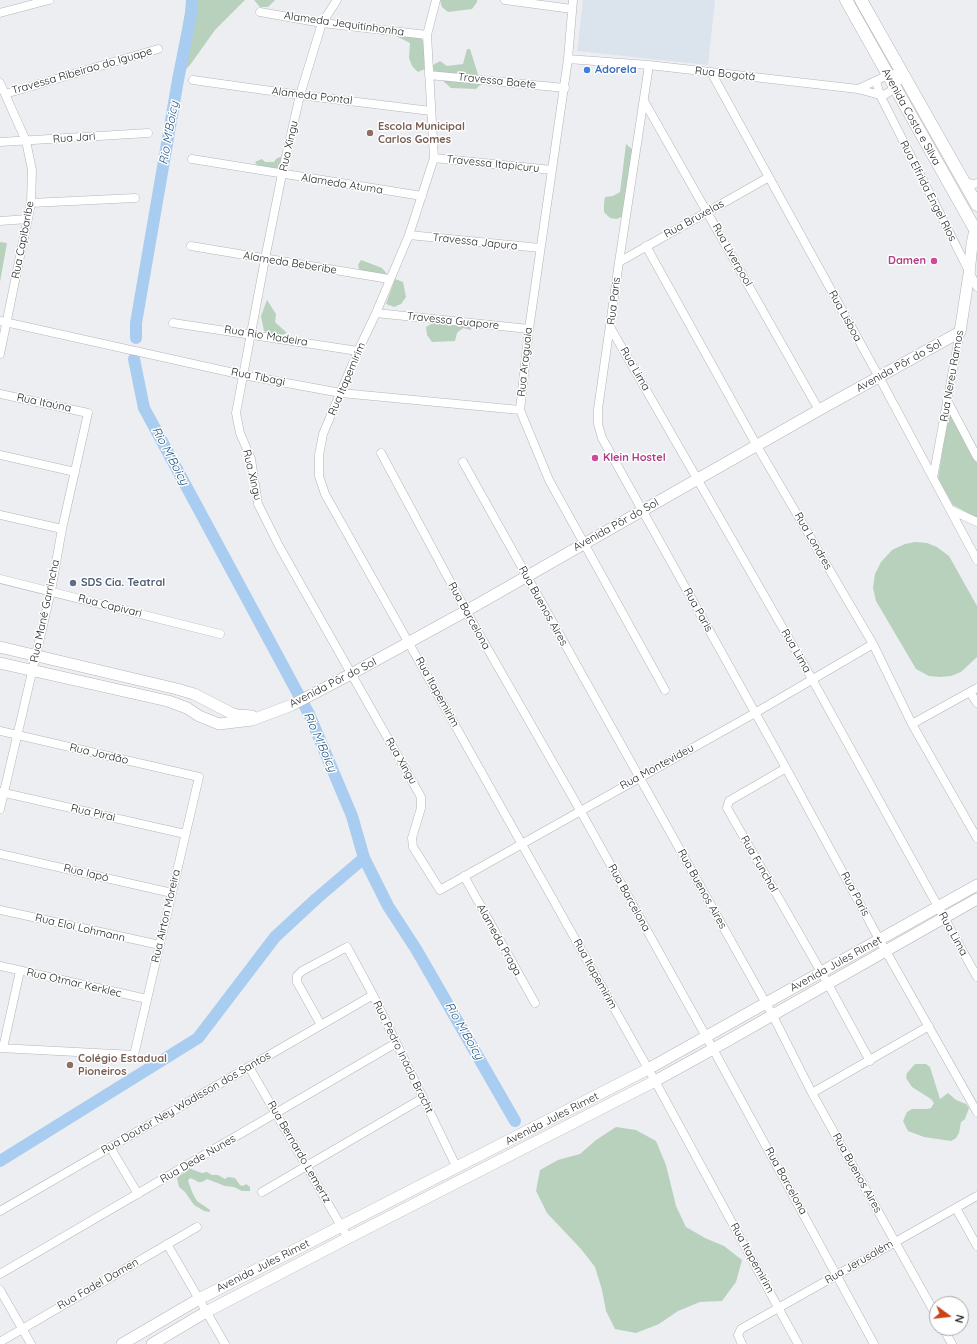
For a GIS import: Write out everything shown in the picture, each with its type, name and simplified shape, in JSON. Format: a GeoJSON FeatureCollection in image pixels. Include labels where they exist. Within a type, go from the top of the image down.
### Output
{"type":"FeatureCollection","features":[{"type":"Feature","properties":{"kind":"main road","name":"Avenida Costa e Silva"},"geometry":{"type":"LineString","coordinates":[[846,0],[976,232]]}},
{"type":"Feature","properties":{"kind":"main road","name":"Avenida Costa e Silva"},"geometry":{"type":"LineString","coordinates":[[861,0],[977,205]]}},
{"type":"Feature","properties":{"kind":"main road"},"geometry":{"type":"LineString","coordinates":[[970,274],[972,244],[976,232]]}},
{"type":"Feature","properties":{"kind":"main road"},"geometry":{"type":"LineString","coordinates":[[970,274],[977,257]]}},
{"type":"Feature","properties":{"kind":"main road","name":"Rua Nereu Ramos"},"geometry":{"type":"LineString","coordinates":[[960,332],[970,274]]}},
{"type":"Feature","properties":{"kind":"main road","name":"Avenida Pôr do Sol"},"geometry":{"type":"LineString","coordinates":[[0,663],[168,701],[187,708],[199,716],[219,724],[252,720],[270,714],[292,705],[351,674],[466,611],[819,410],[960,332]]}},
{"type":"Feature","properties":{"kind":"main road","name":"Avenida Pôr do Sol"},"geometry":{"type":"LineString","coordinates":[[0,647],[154,683],[194,694],[237,715],[248,716],[270,714]]}},
{"type":"Feature","properties":{"kind":"main road"},"geometry":{"type":"LineString","coordinates":[[187,708],[194,694]]}},
{"type":"Feature","properties":{"kind":"main road"},"geometry":{"type":"LineString","coordinates":[[219,724],[222,716],[220,708]]}},
{"type":"Feature","properties":{"kind":"main road","name":"Avenida Jules Rimet"},"geometry":{"type":"LineString","coordinates":[[122,1344],[199,1299],[648,1069],[977,885]]}},
{"type":"Feature","properties":{"kind":"main road","name":"Avenida Jules Rimet"},"geometry":{"type":"LineString","coordinates":[[152,1344],[206,1312],[655,1081],[886,952],[977,899]]}},
{"type":"Feature","properties":{"kind":"street"},"geometry":{"type":"LineString","coordinates":[[0,13],[49,0]]}},
{"type":"Feature","properties":{"kind":"street","name":"Rua Xingu"},"geometry":{"type":"LineString","coordinates":[[337,0],[322,23],[300,95],[265,259],[237,404],[237,417],[240,433],[250,459],[258,504],[279,546],[421,797],[422,808],[412,838],[413,847],[440,890]]}},
{"type":"Feature","properties":{"kind":"street","name":"Rua Itapemirim"},"geometry":{"type":"LineString","coordinates":[[436,0],[427,35],[434,158],[409,235],[323,434],[319,455],[319,476],[325,494],[655,1081],[798,1344]]}},
{"type":"Feature","properties":{"kind":"street"},"geometry":{"type":"LineString","coordinates":[[505,0],[572,9]]}},
{"type":"Feature","properties":{"kind":"street","name":"Rua Araguaia"},"geometry":{"type":"LineString","coordinates":[[573,0],[565,88],[540,248],[520,410],[549,480],[665,690]]}},
{"type":"Feature","properties":{"kind":"street","name":"Alameda Jequitinhonha"},"geometry":{"type":"LineString","coordinates":[[260,12],[322,23],[427,35]]}},
{"type":"Feature","properties":{"kind":"street","name":"Travessa Ribeirao do Iguape"},"geometry":{"type":"LineString","coordinates":[[5,94],[158,49]]}},
{"type":"Feature","properties":{"kind":"street","name":"Rua Bogotá"},"geometry":{"type":"LineString","coordinates":[[568,59],[649,65],[711,72],[858,89],[880,95]]}},
{"type":"Feature","properties":{"kind":"street","name":"Rua Paris"},"geometry":{"type":"LineString","coordinates":[[649,65],[598,409],[598,424],[602,438],[786,768],[886,952],[977,1112]]}},
{"type":"Feature","properties":{"kind":"street","name":"Rua Lisboa"},"geometry":{"type":"LineString","coordinates":[[711,72],[879,377],[977,560]]}},
{"type":"Feature","properties":{"kind":"street"},"geometry":{"type":"LineString","coordinates":[[858,89],[888,75],[902,73]]}},
{"type":"Feature","properties":{"kind":"street"},"geometry":{"type":"LineString","coordinates":[[880,95],[886,94],[895,88],[902,73]]}},
{"type":"Feature","properties":{"kind":"street","name":"Travessa Baete"},"geometry":{"type":"LineString","coordinates":[[429,75],[565,88]]}},
{"type":"Feature","properties":{"kind":"street","name":"Alameda Pontal"},"geometry":{"type":"LineString","coordinates":[[193,80],[431,111]]}},
{"type":"Feature","properties":{"kind":"street","name":"Rua Elfrida Engel Rios"},"geometry":{"type":"LineString","coordinates":[[876,80],[880,95],[977,287]]}},
{"type":"Feature","properties":{"kind":"street","name":"Rua Capibaribe"},"geometry":{"type":"LineString","coordinates":[[0,83],[26,140],[32,170],[31,203],[3,322],[0,354]]}},
{"type":"Feature","properties":{"kind":"street","name":"Rua Liverpool"},"geometry":{"type":"LineString","coordinates":[[644,101],[819,410]]}},
{"type":"Feature","properties":{"kind":"street","name":"Rua Jari"},"geometry":{"type":"LineString","coordinates":[[0,142],[148,133]]}},
{"type":"Feature","properties":{"kind":"street","name":"Travessa Itapicuru"},"geometry":{"type":"LineString","coordinates":[[434,158],[552,170]]}},
{"type":"Feature","properties":{"kind":"street","name":"Alameda Atuma"},"geometry":{"type":"LineString","coordinates":[[192,160],[422,196]]}},
{"type":"Feature","properties":{"kind":"street","name":"Rua Bruxelas"},"geometry":{"type":"LineString","coordinates":[[619,262],[769,177]]}},
{"type":"Feature","properties":{"kind":"street"},"geometry":{"type":"LineString","coordinates":[[963,182],[974,184],[977,183]]}},
{"type":"Feature","properties":{"kind":"street"},"geometry":{"type":"LineString","coordinates":[[31,203],[135,198]]}},
{"type":"Feature","properties":{"kind":"street"},"geometry":{"type":"LineString","coordinates":[[0,221],[28,219]]}},
{"type":"Feature","properties":{"kind":"street","name":"Travessa Japura"},"geometry":{"type":"LineString","coordinates":[[409,235],[540,248]]}},
{"type":"Feature","properties":{"kind":"street","name":"Alameda Beberibe"},"geometry":{"type":"LineString","coordinates":[[192,246],[390,279]]}},
{"type":"Feature","properties":{"kind":"street","name":"Rua Londres"},"geometry":{"type":"LineString","coordinates":[[646,246],[757,446],[873,644],[912,724],[977,838]]}},
{"type":"Feature","properties":{"kind":"street","name":"Travessa Guapore"},"geometry":{"type":"LineString","coordinates":[[376,313],[529,329]]}},
{"type":"Feature","properties":{"kind":"street","name":"Rua Tibagi"},"geometry":{"type":"LineString","coordinates":[[3,322],[243,375],[341,393],[520,410]]}},
{"type":"Feature","properties":{"kind":"street","name":"Rua Rio Madeira"},"geometry":{"type":"LineString","coordinates":[[173,323],[358,351]]}},
{"type":"Feature","properties":{"kind":"street","name":"Rua Lima"},"geometry":{"type":"LineString","coordinates":[[610,327],[812,679],[977,977]]}},
{"type":"Feature","properties":{"kind":"street","name":"Rua Nereu Ramos"},"geometry":{"type":"LineString","coordinates":[[933,478],[960,332]]}},
{"type":"Feature","properties":{"kind":"street","name":"Rua Itaúna"},"geometry":{"type":"LineString","coordinates":[[0,394],[88,412]]}},
{"type":"Feature","properties":{"kind":"street"},"geometry":{"type":"LineString","coordinates":[[947,400],[977,457]]}},
{"type":"Feature","properties":{"kind":"street","name":"Rua Mané Garrincha"},"geometry":{"type":"LineString","coordinates":[[0,809],[2,792],[51,591],[62,529],[88,412]]}},
{"type":"Feature","properties":{"kind":"street","name":"Rua Barcelona"},"geometry":{"type":"LineString","coordinates":[[381,453],[466,611],[580,810],[706,1036],[874,1344]]}},
{"type":"Feature","properties":{"kind":"street"},"geometry":{"type":"LineString","coordinates":[[0,455],[75,472]]}},
{"type":"Feature","properties":{"kind":"street","name":"Rua Buenos Aires"},"geometry":{"type":"LineString","coordinates":[[463,462],[766,1003],[812,1093],[929,1303]]}},
{"type":"Feature","properties":{"kind":"street"},"geometry":{"type":"LineString","coordinates":[[951,510],[977,522]]}},
{"type":"Feature","properties":{"kind":"street"},"geometry":{"type":"LineString","coordinates":[[0,515],[62,529]]}},
{"type":"Feature","properties":{"kind":"street","name":"Rua Capivari"},"geometry":{"type":"LineString","coordinates":[[0,579],[220,634]]}},
{"type":"Feature","properties":{"kind":"street","name":"Rua Montevideu"},"geometry":{"type":"LineString","coordinates":[[440,890],[755,713],[873,644]]}},
{"type":"Feature","properties":{"kind":"street"},"geometry":{"type":"LineString","coordinates":[[912,724],[974,690],[977,703]]}},
{"type":"Feature","properties":{"kind":"street","name":"Rua Jordão"},"geometry":{"type":"LineString","coordinates":[[0,731],[199,777]]}},
{"type":"Feature","properties":{"kind":"street","name":"Rua Funchal"},"geometry":{"type":"LineString","coordinates":[[786,768],[729,801],[728,808],[870,1061]]}},
{"type":"Feature","properties":{"kind":"street","name":"Rua Airton Moreira"},"geometry":{"type":"LineString","coordinates":[[2,1048],[134,1055],[199,777]]}},
{"type":"Feature","properties":{"kind":"street","name":"Rua Pirai"},"geometry":{"type":"LineString","coordinates":[[2,792],[185,834]]}},
{"type":"Feature","properties":{"kind":"street","name":"Rua Iapó"},"geometry":{"type":"LineString","coordinates":[[0,854],[172,892]]}},
{"type":"Feature","properties":{"kind":"street","name":"Alameda Praga"},"geometry":{"type":"LineString","coordinates":[[464,876],[535,1003]]}},
{"type":"Feature","properties":{"kind":"street","name":"Rua Eloi Lohmann"},"geometry":{"type":"LineString","coordinates":[[0,910],[160,946]]}},
{"type":"Feature","properties":{"kind":"street","name":"Rua Pedro Inácio Bracht"},"geometry":{"type":"LineString","coordinates":[[321,1025],[297,982],[297,976],[302,971],[347,947],[457,1168]]}},
{"type":"Feature","properties":{"kind":"street","name":"Rua Otmar Kerklec"},"geometry":{"type":"LineString","coordinates":[[0,966],[147,999]]}},
{"type":"Feature","properties":{"kind":"street"},"geometry":{"type":"LineString","coordinates":[[2,1048],[20,971]]}},
{"type":"Feature","properties":{"kind":"street","name":"Rua Doutor Ney Wadisson dos Santos"},"geometry":{"type":"LineString","coordinates":[[0,1211],[372,995]]}},
{"type":"Feature","properties":{"kind":"street"},"geometry":{"type":"LineString","coordinates":[[812,1093],[929,1026]]}},
{"type":"Feature","properties":{"kind":"street","name":"Rua Dede Nunes"},"geometry":{"type":"LineString","coordinates":[[0,1274],[396,1043]]}},
{"type":"Feature","properties":{"kind":"street","name":"Rua Bernardo Lemertz"},"geometry":{"type":"LineString","coordinates":[[249,1066],[348,1238]]}},
{"type":"Feature","properties":{"kind":"street"},"geometry":{"type":"LineString","coordinates":[[262,1192],[423,1098]]}},
{"type":"Feature","properties":{"kind":"street"},"geometry":{"type":"LineString","coordinates":[[110,1147],[138,1194]]}},
{"type":"Feature","properties":{"kind":"street","name":"Rua Jerusalém"},"geometry":{"type":"LineString","coordinates":[[742,1344],[738,1335],[738,1332],[741,1329],[977,1196]]}},
{"type":"Feature","properties":{"kind":"street"},"geometry":{"type":"LineString","coordinates":[[956,1208],[977,1246]]}},
{"type":"Feature","properties":{"kind":"street","name":"Rua Fadel Damen"},"geometry":{"type":"LineString","coordinates":[[0,1342],[197,1227]]}},
{"type":"Feature","properties":{"kind":"street"},"geometry":{"type":"LineString","coordinates":[[167,1244],[225,1344]]}},
{"type":"Feature","properties":{"kind":"street"},"geometry":{"type":"LineString","coordinates":[[0,1290],[31,1344]]}},
{"type":"Feature","properties":{"kind":"shaded area"},"geometry":{"type":"Polygon","coordinates":[[[583,0],[715,0],[708,65],[577,51],[583,0]]]}},
{"type":"Feature","properties":{"kind":"green space"},"geometry":{"type":"Polygon","coordinates":[[[187,0],[245,0],[215,30],[184,71],[176,67],[187,0]]]}},
{"type":"Feature","properties":{"kind":"green space"},"geometry":{"type":"Polygon","coordinates":[[[254,0],[275,0],[268,7],[260,7],[254,0]]]}},
{"type":"Feature","properties":{"kind":"green space"},"geometry":{"type":"Polygon","coordinates":[[[440,0],[477,0],[477,2],[472,9],[448,12],[442,7],[440,0]]]}},
{"type":"Feature","properties":{"kind":"green space"},"geometry":{"type":"Polygon","coordinates":[[[388,32],[418,32],[425,45],[425,69],[418,72],[412,66],[409,58],[410,43],[388,32]]]}},
{"type":"Feature","properties":{"kind":"green space"},"geometry":{"type":"Polygon","coordinates":[[[467,49],[470,49],[481,84],[476,89],[451,88],[434,73],[433,65],[440,61],[447,66],[463,64],[467,49]]]}},
{"type":"Feature","properties":{"kind":"green space"},"geometry":{"type":"Polygon","coordinates":[[[626,144],[633,150],[625,215],[617,219],[610,218],[604,212],[605,197],[613,196],[620,192],[626,144]]]}},
{"type":"Feature","properties":{"kind":"green space"},"geometry":{"type":"Polygon","coordinates":[[[281,157],[283,160],[283,166],[278,170],[259,168],[255,162],[262,159],[265,162],[274,162],[277,158],[281,157]]]}},
{"type":"Feature","properties":{"kind":"green space"},"geometry":{"type":"Polygon","coordinates":[[[0,242],[7,243],[0,282],[0,242]]]}},
{"type":"Feature","properties":{"kind":"green space"},"geometry":{"type":"Polygon","coordinates":[[[361,260],[382,268],[387,274],[381,276],[364,272],[359,269],[358,265],[361,260]]]}},
{"type":"Feature","properties":{"kind":"green space"},"geometry":{"type":"Polygon","coordinates":[[[395,279],[403,282],[406,297],[401,304],[394,307],[386,304],[395,279]]]}},
{"type":"Feature","properties":{"kind":"green space"},"geometry":{"type":"Polygon","coordinates":[[[267,300],[276,314],[275,322],[287,333],[279,336],[264,331],[261,316],[267,300]]]}},
{"type":"Feature","properties":{"kind":"green space"},"geometry":{"type":"Polygon","coordinates":[[[465,320],[472,322],[471,330],[463,328],[457,333],[455,341],[432,342],[427,335],[426,327],[433,323],[465,320]]]}},
{"type":"Feature","properties":{"kind":"green space"},"geometry":{"type":"Polygon","coordinates":[[[950,411],[977,463],[977,518],[953,505],[938,479],[950,411]]]}},
{"type":"Feature","properties":{"kind":"green space"},"geometry":{"type":"Polygon","coordinates":[[[915,542],[927,543],[937,547],[949,556],[977,606],[977,657],[961,672],[951,676],[929,676],[916,669],[876,601],[873,588],[875,574],[881,562],[892,550],[905,544],[915,542]]]}},
{"type":"Feature","properties":{"kind":"green space"},"geometry":{"type":"Polygon","coordinates":[[[915,1064],[926,1064],[930,1067],[940,1099],[948,1093],[956,1100],[966,1104],[969,1108],[965,1119],[961,1122],[959,1133],[956,1138],[951,1141],[924,1137],[908,1131],[903,1121],[907,1112],[912,1109],[931,1108],[934,1103],[931,1099],[912,1087],[906,1078],[907,1073],[915,1064]]]}},
{"type":"Feature","properties":{"kind":"green space"},"geometry":{"type":"Polygon","coordinates":[[[616,1127],[636,1130],[656,1141],[666,1165],[676,1206],[686,1227],[705,1238],[724,1246],[742,1260],[736,1282],[722,1301],[700,1302],[678,1311],[659,1324],[636,1333],[615,1329],[606,1311],[602,1290],[595,1267],[581,1249],[547,1213],[536,1191],[540,1170],[558,1160],[580,1154],[596,1140],[616,1127]]]}},
{"type":"Feature","properties":{"kind":"green space"},"geometry":{"type":"Polygon","coordinates":[[[188,1168],[202,1173],[207,1172],[212,1175],[218,1175],[225,1179],[228,1177],[235,1178],[240,1185],[243,1186],[246,1184],[250,1187],[250,1191],[242,1191],[207,1179],[202,1182],[198,1182],[190,1178],[188,1181],[197,1201],[210,1210],[210,1212],[204,1211],[194,1205],[185,1192],[179,1187],[177,1178],[186,1172],[188,1168]]]}},
{"type":"Feature","properties":{"kind":"waterway","name":"Rio M'Boicy"},"geometry":{"type":"LineString","coordinates":[[136,338],[136,323],[178,80],[191,15],[192,0]]}},
{"type":"Feature","properties":{"kind":"waterway","name":"Rio M'Boicy"},"geometry":{"type":"LineString","coordinates":[[134,359],[144,408],[309,714],[352,816],[364,858],[388,906],[416,949],[515,1121]]}},
{"type":"Feature","properties":{"kind":"waterway"},"geometry":{"type":"LineString","coordinates":[[0,1161],[198,1038],[275,937],[316,899],[364,858]]}},
{"type":"Feature","properties":{"kind":"place","name":"Adorela"},"geometry":{"type":"Point","coordinates":[587,70]}},
{"type":"Feature","properties":{"kind":"place","name":"Escola Municipal Carlos Gomes"},"geometry":{"type":"Point","coordinates":[370,133]}},
{"type":"Feature","properties":{"kind":"place","name":"Damen"},"geometry":{"type":"Point","coordinates":[934,261]}},
{"type":"Feature","properties":{"kind":"place","name":"Klein Hostel"},"geometry":{"type":"Point","coordinates":[595,458]}},
{"type":"Feature","properties":{"kind":"place","name":"SDS Cia. Teatral"},"geometry":{"type":"Point","coordinates":[73,583]}},
{"type":"Feature","properties":{"kind":"place","name":"Colégio Estadual Pioneiros"},"geometry":{"type":"Point","coordinates":[70,1065]}}]}
